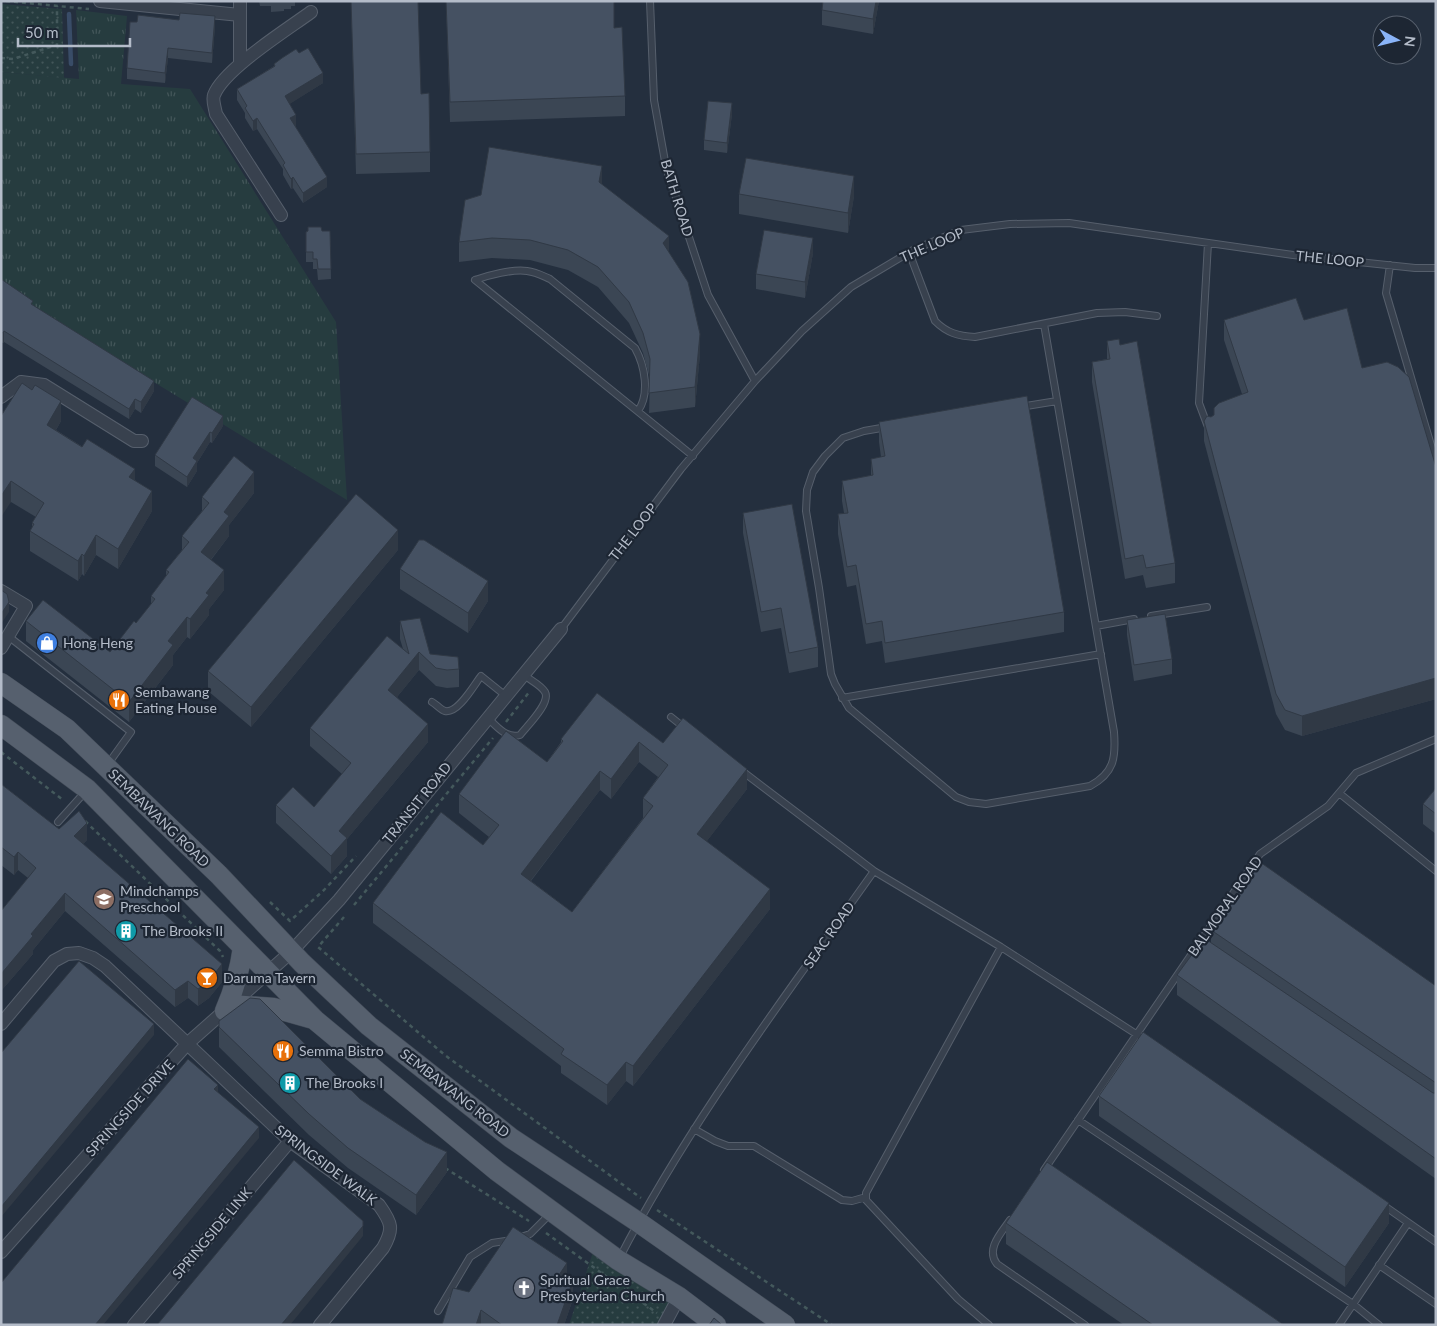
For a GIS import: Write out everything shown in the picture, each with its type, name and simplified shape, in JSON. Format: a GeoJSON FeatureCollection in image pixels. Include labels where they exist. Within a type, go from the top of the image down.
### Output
{"type":"FeatureCollection","features":[{"type":"Feature","properties":{"kind":"main road","name":"SEMBAWANG ROAD"},"geometry":{"type":"LineString","coordinates":[[1,683],[67,730],[219,875],[291,952],[369,1026],[511,1138],[638,1222],[785,1325]]}},
{"type":"Feature","properties":{"kind":"main road","name":"SEMBAWANG ROAD"},"geometry":{"type":"LineString","coordinates":[[1,725],[87,789],[315,1020],[496,1171],[618,1260],[679,1297],[716,1325]]}},
{"type":"Feature","properties":{"kind":"main road"},"geometry":{"type":"LineString","coordinates":[[243,947],[228,1008],[274,1008],[315,1020]]}},
{"type":"Feature","properties":{"kind":"street"},"geometry":{"type":"LineString","coordinates":[[100,1],[240,15]]}},
{"type":"Feature","properties":{"kind":"street"},"geometry":{"type":"LineString","coordinates":[[240,1],[240,63]]}},
{"type":"Feature","properties":{"kind":"street"},"geometry":{"type":"LineString","coordinates":[[281,215],[216,114],[213,97],[219,86],[240,63],[312,12]]}},
{"type":"Feature","properties":{"kind":"street"},"geometry":{"type":"LineString","coordinates":[[1,396],[21,382],[44,385],[134,442],[142,441]]}},
{"type":"Feature","properties":{"kind":"street"},"geometry":{"type":"LineString","coordinates":[[1,591],[26,606],[1,648]]}},
{"type":"Feature","properties":{"kind":"street","name":"TRANSIT ROAD"},"geometry":{"type":"LineString","coordinates":[[268,972],[291,952],[339,900],[561,629]]}},
{"type":"Feature","properties":{"kind":"street","name":"SPRINGSIDE WALK"},"geometry":{"type":"LineString","coordinates":[[1,1024],[54,961],[67,954],[79,953],[93,958],[105,966],[290,1141],[379,1206],[388,1218],[391,1227],[389,1238],[383,1248],[320,1325]]}},
{"type":"Feature","properties":{"kind":"street","name":"SPRINGSIDE DRIVE"},"geometry":{"type":"LineString","coordinates":[[1,1252],[187,1044],[268,972]]}},
{"type":"Feature","properties":{"kind":"street","name":"SPRINGSIDE LINK"},"geometry":{"type":"LineString","coordinates":[[134,1325],[290,1141]]}},
{"type":"Feature","properties":{"kind":"street"},"geometry":{"type":"LineString","coordinates":[[665,1322],[679,1297]]}},
{"type":"Feature","properties":{"kind":"lane","name":"BATH ROAD"},"geometry":{"type":"LineString","coordinates":[[650,1],[654,100],[666,167],[708,295],[755,381]]}},
{"type":"Feature","properties":{"kind":"lane","name":"THE LOOP"},"geometry":{"type":"LineString","coordinates":[[561,629],[600,575],[693,456],[755,381],[802,330],[851,287],[909,252],[961,230],[1010,224],[1069,223],[1293,255],[1436,268]]}},
{"type":"Feature","properties":{"kind":"lane"},"geometry":{"type":"LineString","coordinates":[[1208,243],[1199,403],[1210,432]]}},
{"type":"Feature","properties":{"kind":"lane"},"geometry":{"type":"LineString","coordinates":[[909,252],[935,321],[943,329],[957,336],[975,337],[1097,313],[1125,312],[1157,316]]}},
{"type":"Feature","properties":{"kind":"lane"},"geometry":{"type":"LineString","coordinates":[[1390,265],[1386,293],[1436,462]]}},
{"type":"Feature","properties":{"kind":"lane"},"geometry":{"type":"LineString","coordinates":[[638,411],[643,404],[645,393],[640,358],[635,348],[550,279],[526,270],[490,275],[475,280],[693,456]]}},
{"type":"Feature","properties":{"kind":"lane"},"geometry":{"type":"LineString","coordinates":[[892,426],[864,430],[843,438],[825,456],[813,472],[807,490],[806,511],[831,674],[842,698],[850,708],[956,797],[969,802],[986,804],[1090,786],[1101,780],[1111,766],[1115,752],[1114,732],[1044,324]]}},
{"type":"Feature","properties":{"kind":"lane"},"geometry":{"type":"LineString","coordinates":[[1008,408],[1057,401]]}},
{"type":"Feature","properties":{"kind":"lane"},"geometry":{"type":"LineString","coordinates":[[1096,626],[1207,607]]}},
{"type":"Feature","properties":{"kind":"lane"},"geometry":{"type":"LineString","coordinates":[[8,636],[131,732],[106,767]]}},
{"type":"Feature","properties":{"kind":"lane"},"geometry":{"type":"LineString","coordinates":[[842,698],[1101,654]]}},
{"type":"Feature","properties":{"kind":"lane"},"geometry":{"type":"LineString","coordinates":[[488,718],[509,736],[520,735],[545,704],[546,697],[544,691],[524,675]]}},
{"type":"Feature","properties":{"kind":"lane"},"geometry":{"type":"LineString","coordinates":[[432,702],[444,711],[457,709],[482,676],[506,696]]}},
{"type":"Feature","properties":{"kind":"lane"},"geometry":{"type":"LineString","coordinates":[[671,717],[694,735]]}},
{"type":"Feature","properties":{"kind":"lane","name":"BALMORAL ROAD"},"geometry":{"type":"LineString","coordinates":[[1038,1180],[1260,854],[1328,806],[1356,773],[1436,739]]}},
{"type":"Feature","properties":{"kind":"lane"},"geometry":{"type":"LineString","coordinates":[[733,764],[874,871],[1002,946],[1153,1045]]}},
{"type":"Feature","properties":{"kind":"lane"},"geometry":{"type":"LineString","coordinates":[[58,822],[87,789]]}},
{"type":"Feature","properties":{"kind":"lane"},"geometry":{"type":"LineString","coordinates":[[1339,793],[1436,871]]}},
{"type":"Feature","properties":{"kind":"lane"},"geometry":{"type":"LineString","coordinates":[[1252,867],[1260,873]]}},
{"type":"Feature","properties":{"kind":"lane","name":"SEAC ROAD"},"geometry":{"type":"LineString","coordinates":[[618,1260],[638,1222],[694,1129],[874,871]]}},
{"type":"Feature","properties":{"kind":"lane"},"geometry":{"type":"LineString","coordinates":[[989,1325],[958,1299],[866,1200],[866,1193],[1002,946]]}},
{"type":"Feature","properties":{"kind":"lane"},"geometry":{"type":"LineString","coordinates":[[1196,946],[1204,952]]}},
{"type":"Feature","properties":{"kind":"lane"},"geometry":{"type":"LineString","coordinates":[[1078,1120],[1352,1304],[1379,1325]]}},
{"type":"Feature","properties":{"kind":"lane"},"geometry":{"type":"LineString","coordinates":[[694,1129],[728,1146],[754,1146],[842,1200],[852,1201],[866,1197]]}},
{"type":"Feature","properties":{"kind":"lane"},"geometry":{"type":"LineString","coordinates":[[1043,1172],[1051,1178]]}},
{"type":"Feature","properties":{"kind":"lane"},"geometry":{"type":"LineString","coordinates":[[1376,1201],[1436,1242]]}},
{"type":"Feature","properties":{"kind":"lane"},"geometry":{"type":"LineString","coordinates":[[1017,1210],[992,1249],[992,1258],[997,1264],[1085,1325]]}},
{"type":"Feature","properties":{"kind":"lane"},"geometry":{"type":"LineString","coordinates":[[438,1311],[470,1257],[492,1243],[512,1240],[530,1234],[553,1211]]}},
{"type":"Feature","properties":{"kind":"lane"},"geometry":{"type":"LineString","coordinates":[[1339,1325],[1408,1223]]}},
{"type":"Feature","properties":{"kind":"lane"},"geometry":{"type":"LineString","coordinates":[[1379,1266],[1436,1304]]}},
{"type":"Feature","properties":{"kind":"path"},"geometry":{"type":"LineString","coordinates":[[1,58],[13,59],[57,44],[57,6]]}},
{"type":"Feature","properties":{"kind":"path"},"geometry":{"type":"LineString","coordinates":[[351,909],[535,684]]}},
{"type":"Feature","properties":{"kind":"path"},"geometry":{"type":"LineString","coordinates":[[1,752],[71,807],[220,951],[225,961]]}},
{"type":"Feature","properties":{"kind":"path"},"geometry":{"type":"LineString","coordinates":[[290,921],[324,890],[361,850]]}},
{"type":"Feature","properties":{"kind":"path"},"geometry":{"type":"LineString","coordinates":[[344,917],[318,947],[446,1056],[649,1205],[832,1325]]}},
{"type":"Feature","properties":{"kind":"path"},"geometry":{"type":"LineString","coordinates":[[438,1164],[537,1227],[665,1322]]}},
{"type":"Feature","properties":{"kind":"green space"},"geometry":{"type":"Polygon","coordinates":[[[1,4],[62,9],[64,78],[1,72],[1,4]]]}},
{"type":"Feature","properties":{"kind":"green space"},"geometry":{"type":"Polygon","coordinates":[[[76,10],[127,16],[121,84],[190,89],[336,322],[347,500],[36,310],[1,286],[1,72],[79,79],[76,10]]]}},
{"type":"Feature","properties":{"kind":"green space"},"geometry":{"type":"Polygon","coordinates":[[[594,1249],[679,1297],[661,1325],[569,1325],[594,1249]]]}},
{"type":"Feature","properties":{"kind":"building"},"geometry":{"type":"Polygon","coordinates":[[[351,1],[418,1],[421,94],[429,93],[430,152],[356,154],[351,1]]]}},
{"type":"Feature","properties":{"kind":"building"},"geometry":{"type":"Polygon","coordinates":[[[446,1],[614,1],[614,28],[622,27],[625,96],[450,102],[446,1]]]}},
{"type":"Feature","properties":{"kind":"building"},"geometry":{"type":"Polygon","coordinates":[[[823,1],[876,1],[873,19],[822,10],[823,1]]]}},
{"type":"Feature","properties":{"kind":"building"},"geometry":{"type":"Polygon","coordinates":[[[180,13],[215,16],[212,53],[168,48],[165,73],[127,68],[130,22],[137,22],[138,15],[179,20],[180,13]]]}},
{"type":"Feature","properties":{"kind":"building"},"geometry":{"type":"Polygon","coordinates":[[[308,48],[323,73],[285,96],[296,115],[290,118],[327,177],[303,193],[293,177],[291,179],[283,165],[285,163],[257,118],[253,121],[237,89],[275,66],[274,64],[296,49],[299,53],[308,48]]]}},
{"type":"Feature","properties":{"kind":"building"},"geometry":{"type":"Polygon","coordinates":[[[708,101],[732,103],[727,143],[704,140],[708,101]]]}},
{"type":"Feature","properties":{"kind":"building"},"geometry":{"type":"Polygon","coordinates":[[[489,147],[602,166],[599,182],[669,236],[663,243],[688,282],[700,334],[695,387],[649,393],[650,359],[643,333],[629,302],[598,267],[568,250],[530,240],[492,238],[459,242],[465,200],[481,195],[489,147]]]}},
{"type":"Feature","properties":{"kind":"building"},"geometry":{"type":"Polygon","coordinates":[[[746,158],[854,176],[848,213],[739,194],[746,158]]]}},
{"type":"Feature","properties":{"kind":"building"},"geometry":{"type":"Polygon","coordinates":[[[308,227],[321,227],[322,231],[330,231],[331,269],[318,269],[317,259],[313,259],[313,252],[306,252],[306,232],[308,227]]]}},
{"type":"Feature","properties":{"kind":"building"},"geometry":{"type":"Polygon","coordinates":[[[764,230],[813,238],[805,282],[756,274],[764,230]]]}},
{"type":"Feature","properties":{"kind":"building"},"geometry":{"type":"Polygon","coordinates":[[[1,279],[33,301],[31,304],[154,381],[141,402],[135,399],[129,409],[4,331],[3,333],[1,332],[1,279]]]}},
{"type":"Feature","properties":{"kind":"building"},"geometry":{"type":"Polygon","coordinates":[[[1296,298],[1304,320],[1347,308],[1362,368],[1387,362],[1398,367],[1409,377],[1436,467],[1436,678],[1302,716],[1285,710],[1276,694],[1204,421],[1207,416],[1211,417],[1214,415],[1214,408],[1219,403],[1248,392],[1224,320],[1296,298]]]}},
{"type":"Feature","properties":{"kind":"building"},"geometry":{"type":"Polygon","coordinates":[[[1119,339],[1120,345],[1137,341],[1175,563],[1146,568],[1143,555],[1125,559],[1092,362],[1110,359],[1107,341],[1119,339]]]}},
{"type":"Feature","properties":{"kind":"building"},"geometry":{"type":"Polygon","coordinates":[[[22,383],[32,390],[35,385],[61,401],[47,425],[82,447],[87,439],[135,469],[129,477],[152,491],[118,549],[96,535],[84,556],[82,554],[78,561],[30,531],[34,524],[32,523],[44,503],[11,481],[1,496],[1,416],[22,383]]]}},
{"type":"Feature","properties":{"kind":"building"},"geometry":{"type":"Polygon","coordinates":[[[1027,396],[1064,612],[885,643],[882,621],[866,624],[856,565],[847,567],[838,514],[848,513],[842,481],[873,475],[871,459],[885,456],[879,422],[1027,396]]]}},
{"type":"Feature","properties":{"kind":"building"},"geometry":{"type":"Polygon","coordinates":[[[192,397],[223,416],[193,458],[197,461],[187,477],[155,455],[192,397]]]}},
{"type":"Feature","properties":{"kind":"building"},"geometry":{"type":"Polygon","coordinates":[[[234,456],[254,472],[224,512],[229,516],[201,552],[224,570],[206,593],[209,595],[190,619],[187,617],[168,641],[173,645],[129,702],[26,621],[43,600],[110,652],[134,621],[136,623],[155,599],[151,596],[169,572],[166,570],[189,542],[182,536],[209,503],[202,497],[234,456]]]}},
{"type":"Feature","properties":{"kind":"building"},"geometry":{"type":"Polygon","coordinates":[[[356,494],[398,530],[251,707],[208,671],[356,494]]]}},
{"type":"Feature","properties":{"kind":"building"},"geometry":{"type":"Polygon","coordinates":[[[792,504],[818,647],[789,653],[781,608],[761,612],[743,513],[792,504]]]}},
{"type":"Feature","properties":{"kind":"building"},"geometry":{"type":"Polygon","coordinates":[[[419,540],[424,540],[488,581],[468,613],[400,569],[419,540]]]}},
{"type":"Feature","properties":{"kind":"building"},"geometry":{"type":"Polygon","coordinates":[[[1,590],[7,594],[9,602],[1,614],[1,590]]]}},
{"type":"Feature","properties":{"kind":"building"},"geometry":{"type":"Polygon","coordinates":[[[1165,614],[1172,659],[1134,665],[1127,620],[1165,614]]]}},
{"type":"Feature","properties":{"kind":"building"},"geometry":{"type":"Polygon","coordinates":[[[420,618],[430,654],[458,657],[459,669],[447,670],[436,668],[419,652],[388,690],[428,724],[339,831],[347,838],[331,856],[276,805],[293,787],[314,807],[351,763],[310,728],[387,636],[409,654],[400,621],[420,618]]]}},
{"type":"Feature","properties":{"kind":"building"},"geometry":{"type":"Polygon","coordinates":[[[597,693],[663,743],[683,718],[747,769],[697,834],[770,889],[633,1066],[626,1062],[607,1085],[561,1054],[564,1049],[373,903],[441,812],[483,845],[499,825],[459,794],[506,731],[547,762],[563,741],[561,739],[597,693]],[[639,742],[611,779],[600,771],[521,874],[572,912],[653,806],[643,798],[668,765],[639,742]]]}},
{"type":"Feature","properties":{"kind":"building"},"geometry":{"type":"Polygon","coordinates":[[[1,784],[59,829],[79,811],[87,823],[74,836],[222,964],[209,981],[198,989],[188,981],[175,990],[65,893],[31,934],[33,936],[1,974],[1,911],[36,868],[18,852],[14,857],[1,847],[1,784]]]}},
{"type":"Feature","properties":{"kind":"building"},"geometry":{"type":"Polygon","coordinates":[[[1436,788],[1436,814],[1423,804],[1436,788]]]}},
{"type":"Feature","properties":{"kind":"building"},"geometry":{"type":"Polygon","coordinates":[[[1260,862],[1436,986],[1436,1083],[1211,930],[1260,862]]]}},
{"type":"Feature","properties":{"kind":"building"},"geometry":{"type":"Polygon","coordinates":[[[1204,938],[1433,1093],[1436,1093],[1436,1159],[1177,975],[1204,938]]]}},
{"type":"Feature","properties":{"kind":"building"},"geometry":{"type":"Polygon","coordinates":[[[79,961],[154,1024],[1,1207],[1,1053],[79,961]]]}},
{"type":"Feature","properties":{"kind":"building","name":"The Brooks I"},"geometry":{"type":"Polygon","coordinates":[[[250,998],[260,999],[360,1099],[425,1142],[447,1152],[416,1195],[348,1148],[309,1114],[219,1027],[219,1021],[250,998]]]}},
{"type":"Feature","properties":{"kind":"building"},"geometry":{"type":"Polygon","coordinates":[[[1143,1032],[1389,1203],[1345,1267],[1099,1096],[1143,1032]]]}},
{"type":"Feature","properties":{"kind":"building"},"geometry":{"type":"Polygon","coordinates":[[[188,1059],[218,1085],[214,1089],[259,1127],[95,1325],[1,1325],[1,1283],[188,1059]]]}},
{"type":"Feature","properties":{"kind":"building"},"geometry":{"type":"Polygon","coordinates":[[[294,1160],[363,1221],[363,1226],[281,1325],[157,1325],[294,1160]]]}},
{"type":"Feature","properties":{"kind":"building"},"geometry":{"type":"Polygon","coordinates":[[[1047,1162],[1284,1325],[1153,1325],[1006,1223],[1047,1162]]]}},
{"type":"Feature","properties":{"kind":"building"},"geometry":{"type":"Polygon","coordinates":[[[513,1227],[567,1263],[559,1275],[573,1280],[557,1325],[502,1325],[481,1310],[476,1325],[442,1325],[453,1288],[469,1292],[513,1227]]]}},
{"type":"Feature","properties":{"kind":"building"},"geometry":{"type":"Polygon","coordinates":[[[714,1318],[722,1325],[709,1325],[714,1318]]]}},
{"type":"Feature","properties":{"kind":"waterway"},"geometry":{"type":"LineString","coordinates":[[69,14],[71,64]]}},
{"type":"Feature","properties":{"kind":"place","name":"Hong Heng"},"geometry":{"type":"Point","coordinates":[47,643]}},
{"type":"Feature","properties":{"kind":"place","name":"Sembawang Eating House"},"geometry":{"type":"Point","coordinates":[119,700]}},
{"type":"Feature","properties":{"kind":"place","name":"Mindchamps Preschool"},"geometry":{"type":"Point","coordinates":[104,899]}},
{"type":"Feature","properties":{"kind":"place","name":"The Brooks II"},"geometry":{"type":"Point","coordinates":[126,931]}},
{"type":"Feature","properties":{"kind":"place","name":"Daruma Tavern"},"geometry":{"type":"Point","coordinates":[207,978]}},
{"type":"Feature","properties":{"kind":"place","name":"Semma Bistro"},"geometry":{"type":"Point","coordinates":[283,1051]}},
{"type":"Feature","properties":{"kind":"place","name":"The Brooks I"},"geometry":{"type":"Point","coordinates":[290,1083]}},
{"type":"Feature","properties":{"kind":"place","name":"Spiritual Grace Presbyterian Church"},"geometry":{"type":"Point","coordinates":[524,1288]}}]}
